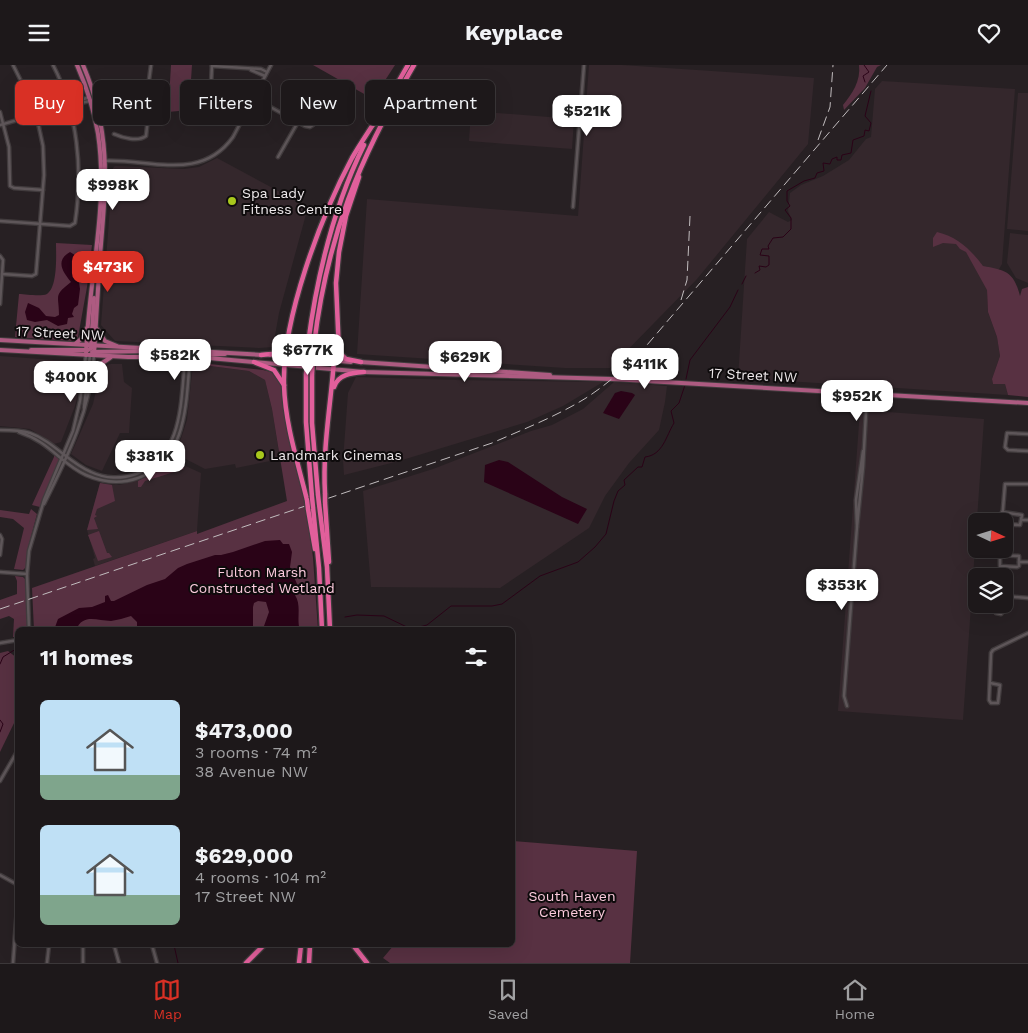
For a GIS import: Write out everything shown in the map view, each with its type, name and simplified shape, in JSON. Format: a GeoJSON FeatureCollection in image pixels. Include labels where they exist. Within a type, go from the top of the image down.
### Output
{"type":"FeatureCollection","features":[{"type":"Feature","properties":{"kind":"highway"},"geometry":{"type":"LineString","coordinates":[[399,80],[408,65]]}},
{"type":"Feature","properties":{"kind":"highway"},"geometry":{"type":"LineString","coordinates":[[322,627],[321,593],[311,508],[312,497],[306,422],[306,374],[328,262],[346,201],[362,160],[379,125],[414,65]]}},
{"type":"Feature","properties":{"kind":"highway"},"geometry":{"type":"LineString","coordinates":[[311,508],[307,500],[287,413],[284,386],[288,338],[305,276],[323,224],[352,157],[373,125]]}},
{"type":"Feature","properties":{"kind":"highway"},"geometry":{"type":"LineString","coordinates":[[329,593],[312,423],[311,345],[317,286],[332,225],[357,159],[373,125]]}},
{"type":"Feature","properties":{"kind":"highway"},"geometry":{"type":"LineString","coordinates":[[330,627],[325,502],[325,444],[334,368],[336,283],[341,242],[362,160]]}},
{"type":"Feature","properties":{"kind":"highway"},"geometry":{"type":"LineString","coordinates":[[336,305],[339,352],[346,359],[361,363]]}},
{"type":"Feature","properties":{"kind":"highway"},"geometry":{"type":"LineString","coordinates":[[261,355],[282,351],[288,338]]}},
{"type":"Feature","properties":{"kind":"highway"},"geometry":{"type":"LineString","coordinates":[[254,362],[274,370],[284,386]]}},
{"type":"Feature","properties":{"kind":"highway"},"geometry":{"type":"LineString","coordinates":[[331,403],[337,381],[348,374],[364,372]]}},
{"type":"Feature","properties":{"kind":"highway"},"geometry":{"type":"LineString","coordinates":[[246,963],[262,947]]}},
{"type":"Feature","properties":{"kind":"highway"},"geometry":{"type":"LineString","coordinates":[[299,963],[300,947]]}},
{"type":"Feature","properties":{"kind":"highway"},"geometry":{"type":"LineString","coordinates":[[309,963],[310,947]]}},
{"type":"Feature","properties":{"kind":"highway"},"geometry":{"type":"LineString","coordinates":[[355,947],[367,963]]}},
{"type":"Feature","properties":{"kind":"main road"},"geometry":{"type":"LineString","coordinates":[[78,65],[93,98]]}},
{"type":"Feature","properties":{"kind":"main road"},"geometry":{"type":"LineString","coordinates":[[83,65],[93,98]]}},
{"type":"Feature","properties":{"kind":"main road"},"geometry":{"type":"LineString","coordinates":[[90,351],[96,324],[103,161],[101,125]]}},
{"type":"Feature","properties":{"kind":"main road"},"geometry":{"type":"LineString","coordinates":[[90,351],[103,161]]}},
{"type":"Feature","properties":{"kind":"main road"},"geometry":{"type":"LineString","coordinates":[[90,351],[88,327],[94,278]]}},
{"type":"Feature","properties":{"kind":"main road"},"geometry":{"type":"LineString","coordinates":[[96,324],[102,339],[124,348]]}},
{"type":"Feature","properties":{"kind":"main road"},"geometry":{"type":"LineString","coordinates":[[74,345],[81,339],[88,327]]}},
{"type":"Feature","properties":{"kind":"main road","name":"17 Street NW"},"geometry":{"type":"LineString","coordinates":[[0,341],[74,345],[113,356],[240,353],[567,377]]}},
{"type":"Feature","properties":{"kind":"main road","name":"17 Street NW"},"geometry":{"type":"LineString","coordinates":[[0,349],[26,351],[33,349],[90,351],[124,348],[170,350],[254,362],[364,372],[567,377],[1028,403]]}},
{"type":"Feature","properties":{"kind":"main road"},"geometry":{"type":"LineString","coordinates":[[90,351],[170,350]]}},
{"type":"Feature","properties":{"kind":"main road"},"geometry":{"type":"LineString","coordinates":[[92,377],[98,366],[113,356]]}},
{"type":"Feature","properties":{"kind":"street"},"geometry":{"type":"LineString","coordinates":[[13,65],[22,80]]}},
{"type":"Feature","properties":{"kind":"street"},"geometry":{"type":"LineString","coordinates":[[54,65],[60,80]]}},
{"type":"Feature","properties":{"kind":"street"},"geometry":{"type":"LineString","coordinates":[[149,80],[151,65]]}},
{"type":"Feature","properties":{"kind":"street"},"geometry":{"type":"LineString","coordinates":[[263,80],[271,65]]}},
{"type":"Feature","properties":{"kind":"street"},"geometry":{"type":"LineString","coordinates":[[573,207],[584,65]]}},
{"type":"Feature","properties":{"kind":"street"},"geometry":{"type":"LineString","coordinates":[[211,80],[212,66],[261,69],[268,72]]}},
{"type":"Feature","properties":{"kind":"street"},"geometry":{"type":"LineString","coordinates":[[249,69],[265,76]]}},
{"type":"Feature","properties":{"kind":"street"},"geometry":{"type":"LineString","coordinates":[[83,101],[93,98]]}},
{"type":"Feature","properties":{"kind":"street"},"geometry":{"type":"LineString","coordinates":[[0,112],[10,155],[10,186],[14,188],[43,190]]}},
{"type":"Feature","properties":{"kind":"street"},"geometry":{"type":"LineString","coordinates":[[0,125],[15,121]]}},
{"type":"Feature","properties":{"kind":"street"},"geometry":{"type":"LineString","coordinates":[[2,274],[32,276],[36,274],[43,190],[44,151],[38,125]]}},
{"type":"Feature","properties":{"kind":"street"},"geometry":{"type":"LineString","coordinates":[[0,221],[72,227],[75,223],[79,164],[73,125]]}},
{"type":"Feature","properties":{"kind":"street"},"geometry":{"type":"LineString","coordinates":[[114,134],[126,138],[142,139],[145,137],[147,125]]}},
{"type":"Feature","properties":{"kind":"street"},"geometry":{"type":"LineString","coordinates":[[103,161],[176,165],[193,164],[218,152],[233,137],[239,125]]}},
{"type":"Feature","properties":{"kind":"street"},"geometry":{"type":"LineString","coordinates":[[278,157],[296,125]]}},
{"type":"Feature","properties":{"kind":"street"},"geometry":{"type":"LineString","coordinates":[[305,125],[309,127],[313,125]]}},
{"type":"Feature","properties":{"kind":"street"},"geometry":{"type":"LineString","coordinates":[[0,305],[1,256]]}},
{"type":"Feature","properties":{"kind":"street"},"geometry":{"type":"LineString","coordinates":[[29,627],[27,574],[29,551],[40,511],[83,417],[92,377],[90,351]]}},
{"type":"Feature","properties":{"kind":"street"},"geometry":{"type":"LineString","coordinates":[[83,417],[90,351]]}},
{"type":"Feature","properties":{"kind":"street"},"geometry":{"type":"LineString","coordinates":[[65,457],[73,431],[90,351]]}},
{"type":"Feature","properties":{"kind":"street"},"geometry":{"type":"LineString","coordinates":[[0,430],[35,435],[88,476],[114,482],[137,478],[157,468],[170,454],[182,426],[188,354]]}},
{"type":"Feature","properties":{"kind":"street"},"geometry":{"type":"LineString","coordinates":[[847,706],[844,696],[857,527],[856,500],[863,451],[867,393]]}},
{"type":"Feature","properties":{"kind":"street"},"geometry":{"type":"LineString","coordinates":[[1028,433],[1008,433],[1006,447],[1008,450],[1028,451]]}},
{"type":"Feature","properties":{"kind":"street"},"geometry":{"type":"LineString","coordinates":[[1013,526],[1021,525],[1021,514],[1002,512],[1005,483],[1028,484]]}},
{"type":"Feature","properties":{"kind":"street"},"geometry":{"type":"LineString","coordinates":[[1022,520],[1028,520]]}},
{"type":"Feature","properties":{"kind":"street"},"geometry":{"type":"LineString","coordinates":[[0,555],[1,536]]}},
{"type":"Feature","properties":{"kind":"street"},"geometry":{"type":"LineString","coordinates":[[1001,555],[1020,557],[1019,561],[1017,567],[1000,566],[998,564],[999,556],[1001,555]]}},
{"type":"Feature","properties":{"kind":"street"},"geometry":{"type":"LineString","coordinates":[[1019,561],[1028,562]]}},
{"type":"Feature","properties":{"kind":"street"},"geometry":{"type":"LineString","coordinates":[[0,572],[27,574]]}},
{"type":"Feature","properties":{"kind":"street"},"geometry":{"type":"LineString","coordinates":[[1013,597],[1028,598]]}},
{"type":"Feature","properties":{"kind":"street"},"geometry":{"type":"LineString","coordinates":[[990,683],[1000,685],[998,703],[989,703],[990,657],[993,650],[1028,633]]}},
{"type":"Feature","properties":{"kind":"street"},"geometry":{"type":"LineString","coordinates":[[0,643],[15,640]]}},
{"type":"Feature","properties":{"kind":"street"},"geometry":{"type":"LineString","coordinates":[[0,781],[15,755]]}},
{"type":"Feature","properties":{"kind":"street"},"geometry":{"type":"LineString","coordinates":[[0,875],[15,883]]}},
{"type":"Feature","properties":{"kind":"street"},"geometry":{"type":"LineString","coordinates":[[13,963],[15,940]]}},
{"type":"Feature","properties":{"kind":"street"},"geometry":{"type":"LineString","coordinates":[[47,963],[49,947]]}},
{"type":"Feature","properties":{"kind":"street"},"geometry":{"type":"LineString","coordinates":[[83,947],[83,963]]}},
{"type":"Feature","properties":{"kind":"street"},"geometry":{"type":"LineString","coordinates":[[115,947],[119,963]]}},
{"type":"Feature","properties":{"kind":"street"},"geometry":{"type":"LineString","coordinates":[[153,947],[157,963]]}},
{"type":"Feature","properties":{"kind":"shaded area"},"geometry":{"type":"Polygon","coordinates":[[[589,65],[622,65],[814,78],[808,144],[697,279],[610,368],[565,368],[357,354],[367,199],[578,216],[589,65]]]}},
{"type":"Feature","properties":{"kind":"shaded area"},"geometry":{"type":"Polygon","coordinates":[[[882,81],[1015,89],[1002,264],[987,290],[988,312],[997,337],[1000,356],[992,379],[993,384],[1005,384],[1008,395],[738,378],[747,239],[769,212],[788,222],[792,220],[788,211],[790,193],[801,185],[823,176],[849,160],[866,139],[871,137],[875,89],[882,81]]]}},
{"type":"Feature","properties":{"kind":"shaded area"},"geometry":{"type":"Polygon","coordinates":[[[1018,93],[1028,93],[1028,231],[1007,229],[1018,93]]]}},
{"type":"Feature","properties":{"kind":"shaded area"},"geometry":{"type":"Polygon","coordinates":[[[495,113],[574,119],[572,149],[469,141],[470,125],[495,125],[495,113]]]}},
{"type":"Feature","properties":{"kind":"shaded area"},"geometry":{"type":"Polygon","coordinates":[[[217,158],[308,207],[279,313],[273,347],[259,348],[115,341],[101,325],[113,168],[115,166],[184,169],[199,167],[217,158]]]}},
{"type":"Feature","properties":{"kind":"shaded area"},"geometry":{"type":"Polygon","coordinates":[[[1010,233],[1028,235],[1028,283],[1016,278],[1007,263],[1010,233]]]}},
{"type":"Feature","properties":{"kind":"shaded area"},"geometry":{"type":"Polygon","coordinates":[[[70,252],[78,257],[80,264],[78,276],[80,289],[78,305],[74,308],[72,314],[74,317],[68,318],[67,324],[58,326],[47,320],[35,322],[27,320],[25,312],[28,303],[39,308],[46,316],[55,317],[59,315],[59,293],[71,282],[63,271],[61,263],[62,259],[70,252]]]}},
{"type":"Feature","properties":{"kind":"shaded area"},"geometry":{"type":"Polygon","coordinates":[[[0,356],[67,361],[75,365],[79,371],[80,383],[75,406],[61,442],[54,444],[30,429],[0,426],[0,356]]]}},
{"type":"Feature","properties":{"kind":"shaded area"},"geometry":{"type":"Polygon","coordinates":[[[122,364],[124,382],[132,388],[129,433],[120,433],[102,471],[86,465],[71,454],[93,404],[100,372],[105,365],[122,364]]]}},
{"type":"Feature","properties":{"kind":"shaded area"},"geometry":{"type":"Polygon","coordinates":[[[193,364],[210,364],[210,366],[249,371],[265,380],[280,459],[236,468],[235,464],[205,469],[176,454],[187,420],[193,364]]]}},
{"type":"Feature","properties":{"kind":"shaded area"},"geometry":{"type":"Polygon","coordinates":[[[356,377],[603,382],[563,406],[527,422],[399,461],[344,475],[343,460],[348,393],[356,377]]]}},
{"type":"Feature","properties":{"kind":"shaded area"},"geometry":{"type":"Polygon","coordinates":[[[614,382],[667,386],[665,402],[659,430],[629,463],[605,496],[589,528],[500,588],[371,587],[363,491],[433,469],[531,431],[552,425],[583,409],[614,382]]]}},
{"type":"Feature","properties":{"kind":"shaded area"},"geometry":{"type":"Polygon","coordinates":[[[621,391],[635,395],[619,419],[603,413],[615,393],[621,391]]]}},
{"type":"Feature","properties":{"kind":"shaded area"},"geometry":{"type":"Polygon","coordinates":[[[860,410],[984,419],[977,513],[968,513],[968,558],[974,558],[974,568],[968,568],[968,613],[970,613],[963,720],[838,711],[860,410]]]}},
{"type":"Feature","properties":{"kind":"shaded area"},"geometry":{"type":"Polygon","coordinates":[[[170,459],[201,473],[197,531],[95,566],[93,559],[95,558],[87,530],[100,483],[119,485],[140,480],[157,471],[170,459]]]}},
{"type":"Feature","properties":{"kind":"shaded area"},"geometry":{"type":"Polygon","coordinates":[[[499,460],[508,462],[562,497],[587,509],[578,524],[484,482],[485,465],[499,460]]]}},
{"type":"Feature","properties":{"kind":"shaded area"},"geometry":{"type":"Polygon","coordinates":[[[280,540],[283,544],[289,544],[292,552],[290,567],[297,584],[295,595],[298,604],[300,627],[260,627],[264,626],[269,612],[266,602],[258,601],[254,603],[253,607],[253,627],[137,627],[137,622],[131,616],[111,621],[86,620],[82,621],[78,627],[55,627],[58,619],[79,608],[92,607],[105,602],[105,596],[108,595],[111,601],[114,601],[147,585],[165,579],[178,568],[187,564],[215,555],[233,552],[265,541],[280,540]]]}},
{"type":"Feature","properties":{"kind":"green space"},"geometry":{"type":"Polygon","coordinates":[[[171,65],[192,65],[191,80],[180,80],[180,111],[170,112],[171,65]]]}},
{"type":"Feature","properties":{"kind":"green space"},"geometry":{"type":"Polygon","coordinates":[[[313,65],[395,65],[385,80],[365,80],[365,94],[355,89],[355,80],[339,80],[313,65]]]}},
{"type":"Feature","properties":{"kind":"green space"},"geometry":{"type":"Polygon","coordinates":[[[859,65],[881,65],[877,67],[865,88],[844,110],[843,105],[853,92],[859,76],[859,65]]]}},
{"type":"Feature","properties":{"kind":"green space"},"geometry":{"type":"Polygon","coordinates":[[[937,232],[958,241],[983,266],[1008,273],[1015,282],[1020,296],[1022,289],[1028,287],[1028,397],[1008,395],[1005,384],[993,384],[992,379],[1000,356],[997,337],[988,312],[987,290],[966,252],[956,244],[943,243],[933,247],[933,238],[937,232]]]}},
{"type":"Feature","properties":{"kind":"green space"},"geometry":{"type":"Polygon","coordinates":[[[56,243],[92,245],[78,337],[74,341],[15,337],[19,294],[44,295],[51,290],[56,270],[56,243]]]}},
{"type":"Feature","properties":{"kind":"green space","name":"Fulton Marsh Constructed Wetland"},"geometry":{"type":"Polygon","coordinates":[[[210,364],[263,370],[271,372],[280,382],[308,516],[318,627],[34,627],[32,588],[197,531],[197,534],[287,501],[272,409],[265,380],[249,371],[210,366],[210,364]]]}},
{"type":"Feature","properties":{"kind":"green space"},"geometry":{"type":"Polygon","coordinates":[[[54,454],[60,460],[40,507],[32,505],[54,457],[54,454]]]}},
{"type":"Feature","properties":{"kind":"green space"},"geometry":{"type":"Polygon","coordinates":[[[170,459],[183,465],[184,469],[145,481],[141,487],[138,487],[138,481],[157,471],[170,459]]]}},
{"type":"Feature","properties":{"kind":"green space"},"geometry":{"type":"Polygon","coordinates":[[[100,483],[112,485],[115,501],[97,509],[95,515],[97,516],[94,518],[98,529],[87,530],[100,483]]]}},
{"type":"Feature","properties":{"kind":"green space"},"geometry":{"type":"Polygon","coordinates":[[[31,509],[37,514],[29,544],[26,567],[23,570],[14,569],[24,528],[13,519],[0,517],[0,510],[29,514],[31,509]]]}},
{"type":"Feature","properties":{"kind":"green space"},"geometry":{"type":"Polygon","coordinates":[[[99,531],[107,553],[112,557],[98,561],[88,535],[99,531]]]}},
{"type":"Feature","properties":{"kind":"green space"},"geometry":{"type":"Polygon","coordinates":[[[15,576],[23,577],[26,580],[28,627],[15,627],[15,637],[13,637],[14,619],[9,616],[0,619],[0,600],[17,594],[15,576]]]}},
{"type":"Feature","properties":{"kind":"green space"},"geometry":{"type":"Polygon","coordinates":[[[8,651],[15,656],[15,721],[0,752],[0,653],[8,651]]]}},
{"type":"Feature","properties":{"kind":"green space","name":"South Haven Cemetery"},"geometry":{"type":"Polygon","coordinates":[[[515,841],[637,851],[630,963],[390,963],[383,958],[392,947],[515,947],[515,841]]]}},
{"type":"Feature","properties":{"kind":"waterway"},"geometry":{"type":"LineString","coordinates":[[864,65],[869,72],[863,76],[865,82]]}},
{"type":"Feature","properties":{"kind":"waterway"},"geometry":{"type":"LineString","coordinates":[[755,273],[760,270],[759,266],[766,267],[769,265],[769,256],[760,255],[762,249],[769,249],[768,246],[773,238],[783,237],[791,229],[791,218],[785,210],[790,206],[787,201],[787,191],[804,181],[815,178],[817,173],[824,171],[823,163],[830,164],[832,159],[837,157],[837,160],[841,160],[842,155],[851,153],[853,140],[864,136],[865,130],[869,131],[871,123],[865,116],[871,91]]}},
{"type":"Feature","properties":{"kind":"waterway"},"geometry":{"type":"LineString","coordinates":[[742,284],[746,276]]}},
{"type":"Feature","properties":{"kind":"waterway"},"geometry":{"type":"LineString","coordinates":[[686,379],[690,360],[730,307],[738,290]]}},
{"type":"Feature","properties":{"kind":"waterway"},"geometry":{"type":"LineString","coordinates":[[419,627],[427,625],[451,606],[492,606],[502,604],[540,576],[578,562],[595,547],[606,534],[614,501],[618,491],[625,485],[624,480],[638,467],[642,467],[645,457],[656,453],[663,444],[674,423],[671,411],[679,403],[685,385]]}},
{"type":"Feature","properties":{"kind":"waterway"},"geometry":{"type":"LineString","coordinates":[[345,617],[357,615],[384,616],[407,627]]}},
{"type":"Feature","properties":{"kind":"waterway"},"geometry":{"type":"LineString","coordinates":[[0,664],[3,657],[15,650]]}},
{"type":"Feature","properties":{"kind":"waterway"},"geometry":{"type":"LineString","coordinates":[[0,720],[3,724],[0,732]]}},
{"type":"Feature","properties":{"kind":"waterway"},"geometry":{"type":"LineString","coordinates":[[174,947],[178,963]]}},
{"type":"Feature","properties":{"kind":"railway"},"geometry":{"type":"LineString","coordinates":[[818,140],[830,107],[833,65]]}},
{"type":"Feature","properties":{"kind":"railway"},"geometry":{"type":"LineString","coordinates":[[0,609],[492,443],[575,405],[603,386],[647,345],[887,65]]}},
{"type":"Feature","properties":{"kind":"railway"},"geometry":{"type":"LineString","coordinates":[[681,300],[687,280],[690,216]]}},
{"type":"Feature","properties":{"kind":"place","name":"Spa Lady Fitness Centre"},"geometry":{"type":"Point","coordinates":[232,201]}},
{"type":"Feature","properties":{"kind":"place","name":"Landmark Cinemas"},"geometry":{"type":"Point","coordinates":[260,455]}}]}
